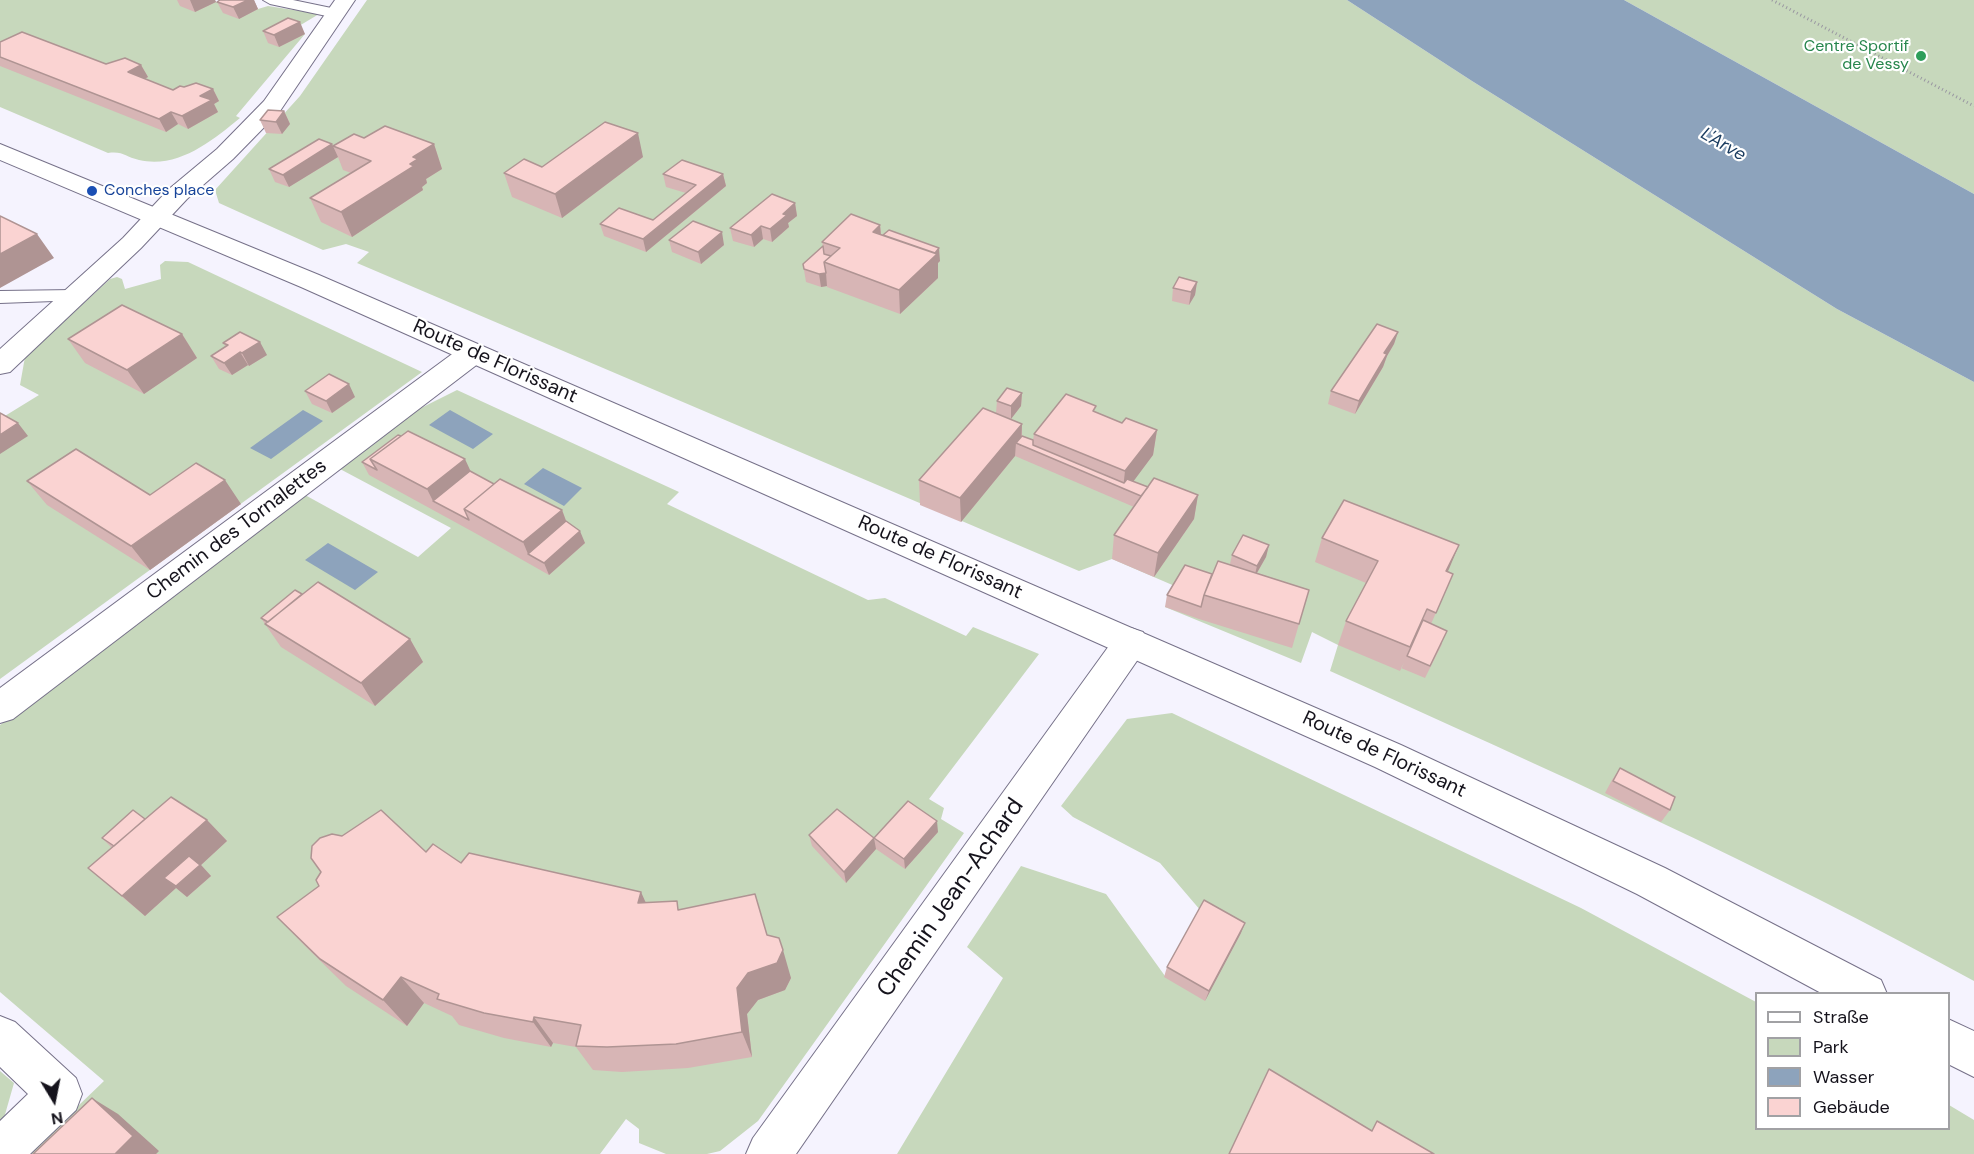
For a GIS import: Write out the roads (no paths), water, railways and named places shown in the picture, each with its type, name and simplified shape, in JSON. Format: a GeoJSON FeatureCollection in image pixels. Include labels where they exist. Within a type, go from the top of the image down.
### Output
{"type":"FeatureCollection","features":[{"type":"Feature","properties":{"kind":"main road"},"geometry":{"type":"LineString","coordinates":[[0,365],[75,296],[178,194],[225,154],[272,106],[341,7]]}},
{"type":"Feature","properties":{"kind":"main road","name":"Route de Florissant"},"geometry":{"type":"LineString","coordinates":[[0,151],[473,353],[1388,756],[1652,881],[1864,992]]}},
{"type":"Feature","properties":{"kind":"main road","name":"Chemin des Tornalettes"},"geometry":{"type":"LineString","coordinates":[[0,708],[473,353]]}},
{"type":"Feature","properties":{"kind":"main road","name":"Chemin Jean-Achard"},"geometry":{"type":"LineString","coordinates":[[769,1154],[1131,642]]}},
{"type":"Feature","properties":{"kind":"main road"},"geometry":{"type":"LineString","coordinates":[[0,1038],[60,1094],[0,1152]]}},
{"type":"Feature","properties":{"kind":"main road"},"geometry":{"type":"LineString","coordinates":[[1950,1041],[1974,1055]]}},
{"type":"Feature","properties":{"kind":"lane"},"geometry":{"type":"LineString","coordinates":[[270,0],[341,7]]}},
{"type":"Feature","properties":{"kind":"lane"},"geometry":{"type":"LineString","coordinates":[[0,297],[75,296]]}},
{"type":"Feature","properties":{"kind":"water","name":"L'Arve"},"geometry":{"type":"Polygon","coordinates":[[[1347,0],[1624,0],[1974,194],[1974,382],[1837,309],[1472,81],[1347,0]]]}},
{"type":"Feature","properties":{"kind":"water"},"geometry":{"type":"Polygon","coordinates":[[[303,410],[323,421],[271,459],[250,448],[303,410]]]}},
{"type":"Feature","properties":{"kind":"water"},"geometry":{"type":"Polygon","coordinates":[[[450,410],[493,434],[473,449],[429,425],[450,410]]]}},
{"type":"Feature","properties":{"kind":"water"},"geometry":{"type":"Polygon","coordinates":[[[543,468],[582,488],[564,506],[524,484],[543,468]]]}},
{"type":"Feature","properties":{"kind":"water"},"geometry":{"type":"Polygon","coordinates":[[[328,543],[378,572],[355,590],[305,560],[328,543]]]}},
{"type":"Feature","properties":{"kind":"place","name":"Centre Sportif de Vessy"},"geometry":{"type":"Point","coordinates":[1921,56]}},
{"type":"Feature","properties":{"kind":"place","name":"Conches place"},"geometry":{"type":"Point","coordinates":[92,191]}}]}
